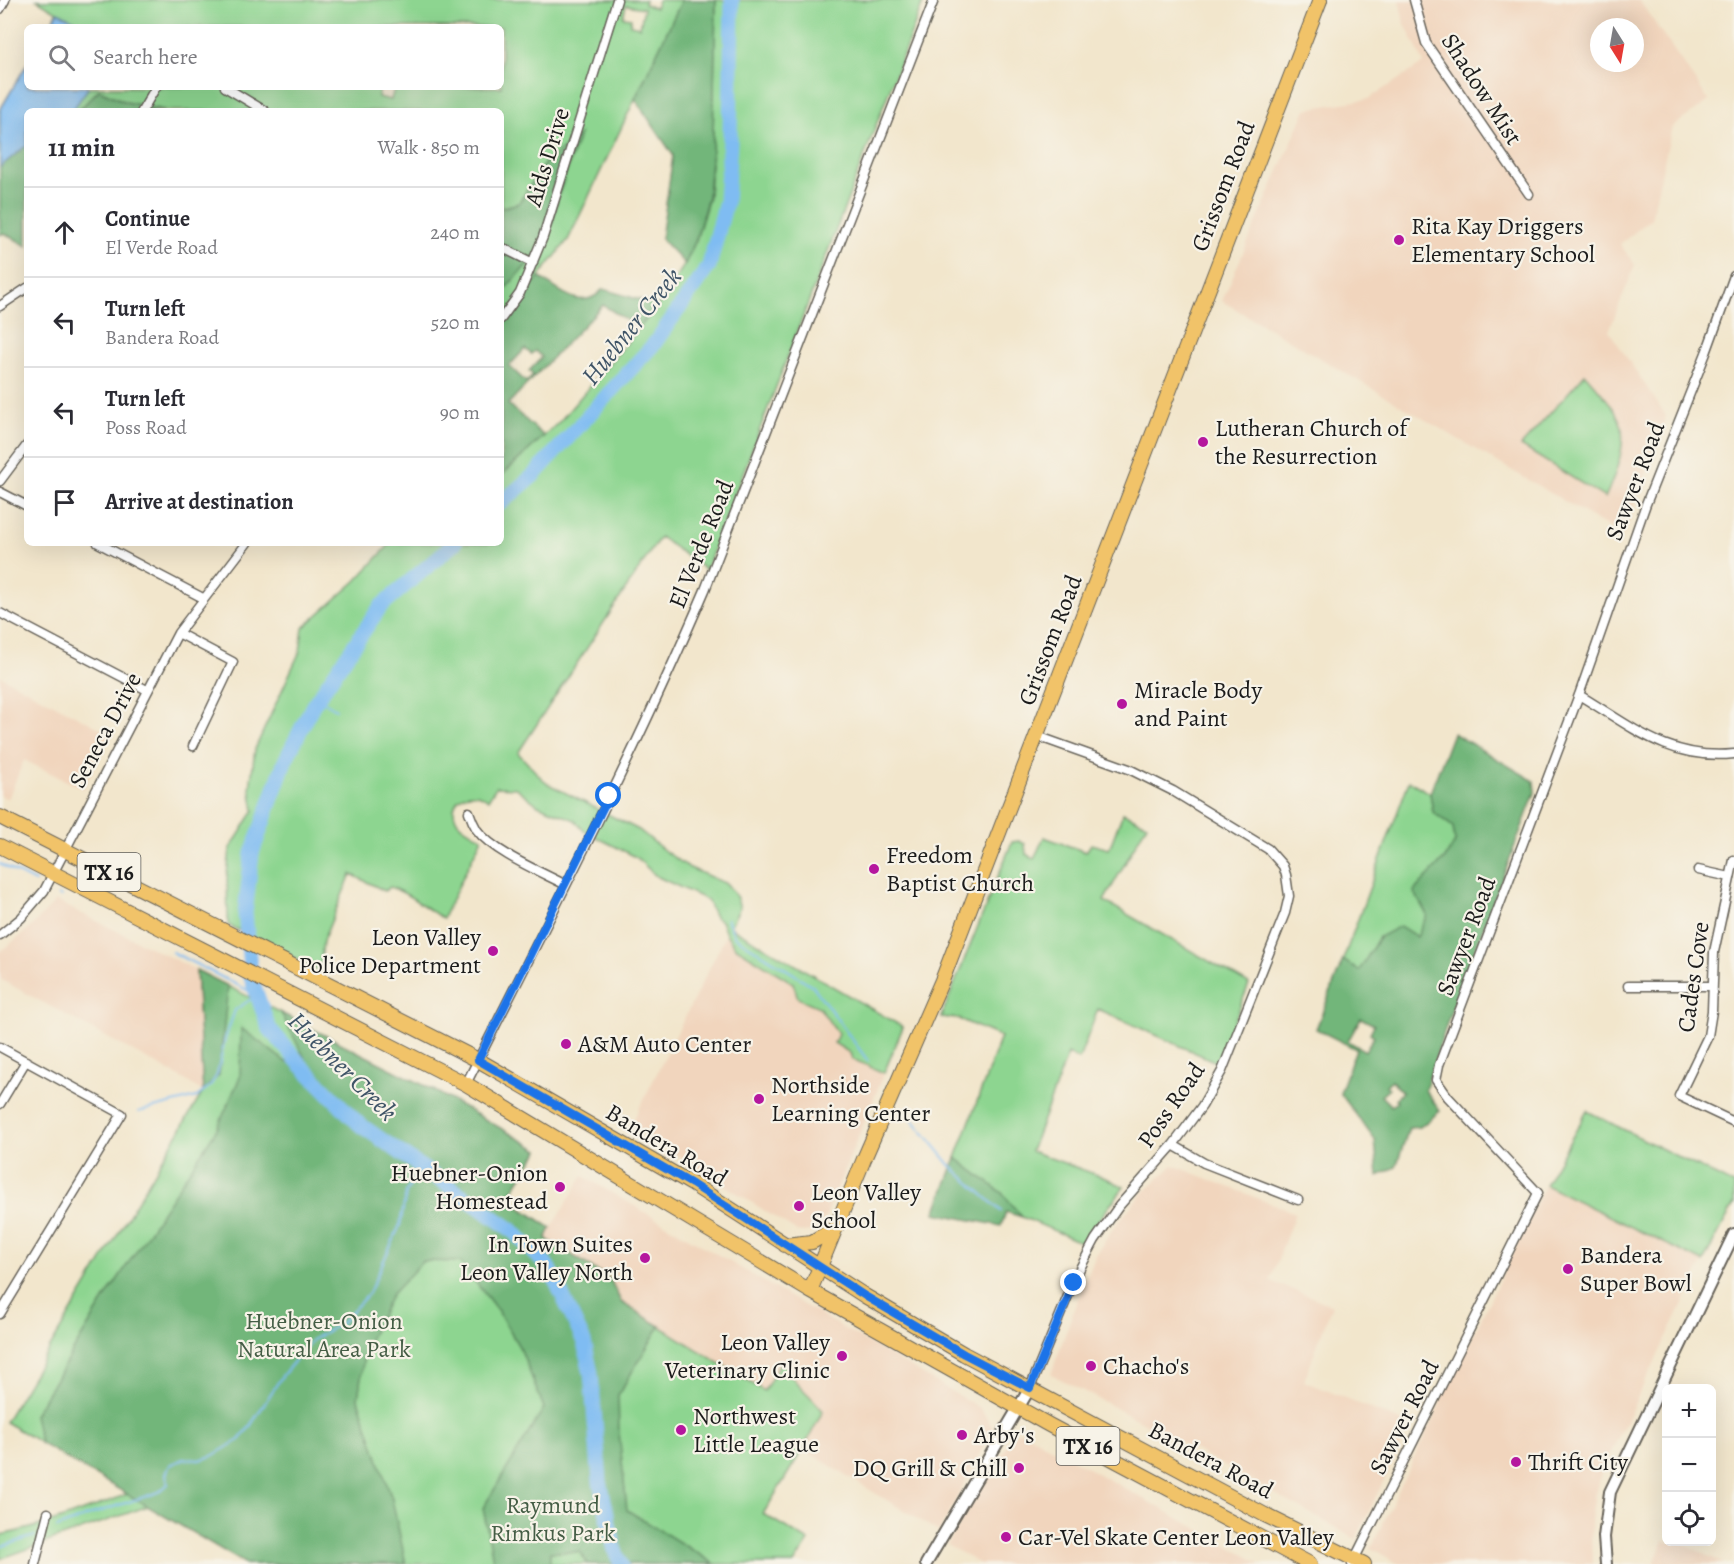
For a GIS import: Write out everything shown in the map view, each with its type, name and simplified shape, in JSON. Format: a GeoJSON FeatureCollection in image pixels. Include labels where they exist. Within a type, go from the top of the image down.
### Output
{"type":"FeatureCollection","features":[{"type":"Feature","properties":{"kind":"main road","name":"Grissom Road"},"geometry":{"type":"LineString","coordinates":[[810,1291],[867,1152],[941,985],[1320,0]]}},
{"type":"Feature","properties":{"kind":"main road","name":"Bandera Road"},"geometry":{"type":"LineString","coordinates":[[0,817],[478,1060],[692,1184],[865,1296],[964,1354],[1357,1562]]}},
{"type":"Feature","properties":{"kind":"main road","name":"Bandera Road"},"geometry":{"type":"LineString","coordinates":[[0,846],[466,1084],[810,1291],[1018,1408],[1302,1562]]}},
{"type":"Feature","properties":{"kind":"main road"},"geometry":{"type":"LineString","coordinates":[[785,1245],[812,1242],[826,1236],[836,1228]]}},
{"type":"Feature","properties":{"kind":"main road"},"geometry":{"type":"LineString","coordinates":[[1169,1490],[1180,1468]]}},
{"type":"Feature","properties":{"kind":"street"},"geometry":{"type":"LineString","coordinates":[[0,9],[5,0]]}},
{"type":"Feature","properties":{"kind":"street","name":"Aids Drive"},"geometry":{"type":"LineString","coordinates":[[504,315],[520,293],[533,263],[617,0]]}},
{"type":"Feature","properties":{"kind":"street","name":"El Verde Road"},"geometry":{"type":"LineString","coordinates":[[466,1084],[676,658],[701,600],[934,0]]}},
{"type":"Feature","properties":{"kind":"street","name":"Shadow Mist"},"geometry":{"type":"LineString","coordinates":[[1414,0],[1418,21],[1432,52],[1529,194]]}},
{"type":"Feature","properties":{"kind":"street"},"geometry":{"type":"LineString","coordinates":[[144,108],[154,90]]}},
{"type":"Feature","properties":{"kind":"street"},"geometry":{"type":"LineString","coordinates":[[230,90],[260,108]]}},
{"type":"Feature","properties":{"kind":"street"},"geometry":{"type":"LineString","coordinates":[[504,249],[533,263]]}},
{"type":"Feature","properties":{"kind":"street","name":"Sawyer Road"},"geometry":{"type":"LineString","coordinates":[[1357,1562],[1538,1193],[1448,1097],[1436,1080],[1444,1049],[1579,695],[1646,504],[1734,276]]}},
{"type":"Feature","properties":{"kind":"street"},"geometry":{"type":"LineString","coordinates":[[0,306],[24,290]]}},
{"type":"Feature","properties":{"kind":"street"},"geometry":{"type":"LineString","coordinates":[[0,481],[24,449]]}},
{"type":"Feature","properties":{"kind":"street"},"geometry":{"type":"LineString","coordinates":[[0,492],[24,504]]}},
{"type":"Feature","properties":{"kind":"street"},"geometry":{"type":"LineString","coordinates":[[104,546],[203,598]]}},
{"type":"Feature","properties":{"kind":"street","name":"Seneca Drive"},"geometry":{"type":"LineString","coordinates":[[0,935],[21,918],[44,891],[178,633],[245,546]]}},
{"type":"Feature","properties":{"kind":"street"},"geometry":{"type":"LineString","coordinates":[[0,613],[147,690]]}},
{"type":"Feature","properties":{"kind":"street"},"geometry":{"type":"LineString","coordinates":[[178,633],[233,662],[193,746]]}},
{"type":"Feature","properties":{"kind":"street"},"geometry":{"type":"LineString","coordinates":[[1579,695],[1671,748],[1702,755],[1734,754]]}},
{"type":"Feature","properties":{"kind":"street","name":"Poss Road"},"geometry":{"type":"LineString","coordinates":[[927,1564],[1030,1388],[1077,1274],[1095,1240],[1119,1206],[1173,1145],[1202,1106],[1222,1071],[1285,913],[1289,896],[1286,875],[1282,866],[1268,849],[1173,791],[1130,769],[1037,736]]}},
{"type":"Feature","properties":{"kind":"street"},"geometry":{"type":"LineString","coordinates":[[469,812],[476,829],[484,837],[511,857],[566,885]]}},
{"type":"Feature","properties":{"kind":"street","name":"Cades Cove"},"geometry":{"type":"LineString","coordinates":[[1734,860],[1714,952],[1712,1011],[1708,1036],[1679,1096],[1734,1122]]}},
{"type":"Feature","properties":{"kind":"street"},"geometry":{"type":"LineString","coordinates":[[1698,870],[1730,878]]}},
{"type":"Feature","properties":{"kind":"street"},"geometry":{"type":"LineString","coordinates":[[1629,986],[1712,986]]}},
{"type":"Feature","properties":{"kind":"street"},"geometry":{"type":"LineString","coordinates":[[0,1047],[122,1114],[0,1314]]}},
{"type":"Feature","properties":{"kind":"street"},"geometry":{"type":"LineString","coordinates":[[0,1104],[26,1061]]}},
{"type":"Feature","properties":{"kind":"street"},"geometry":{"type":"LineString","coordinates":[[1173,1145],[1204,1163],[1298,1200]]}},
{"type":"Feature","properties":{"kind":"street"},"geometry":{"type":"LineString","coordinates":[[1606,1564],[1604,1537],[1610,1492],[1734,1234]]}},
{"type":"Feature","properties":{"kind":"street"},"geometry":{"type":"LineString","coordinates":[[35,1564],[48,1514]]}},
{"type":"Feature","properties":{"kind":"shaded area","name":"Rita Kay Driggers Elementary School"},"geometry":{"type":"Polygon","coordinates":[[[1399,0],[1639,0],[1709,101],[1672,127],[1651,219],[1620,244],[1635,265],[1609,331],[1666,416],[1624,536],[1222,301],[1306,109],[1368,99],[1424,63],[1404,22],[1399,0]]]}},
{"type":"Feature","properties":{"kind":"shaded area"},"geometry":{"type":"Polygon","coordinates":[[[0,676],[111,734],[83,789],[24,760],[8,799],[0,795],[0,676]]]}},
{"type":"Feature","properties":{"kind":"shaded area"},"geometry":{"type":"Polygon","coordinates":[[[56,901],[196,970],[203,1092],[0,979],[0,952],[30,928],[56,901]]]}},
{"type":"Feature","properties":{"kind":"shaded area","name":"Northside Learning Center"},"geometry":{"type":"Polygon","coordinates":[[[730,927],[903,1027],[826,1216],[812,1231],[796,1231],[631,1125],[730,927]]]}},
{"type":"Feature","properties":{"kind":"shaded area"},"geometry":{"type":"Polygon","coordinates":[[[1173,1165],[1295,1213],[1270,1281],[1332,1305],[1304,1381],[1410,1425],[1356,1539],[1203,1454],[1051,1374],[1096,1255],[1112,1230],[1137,1199],[1173,1165]]]}},
{"type":"Feature","properties":{"kind":"shaded area"},"geometry":{"type":"Polygon","coordinates":[[[583,1176],[980,1408],[993,1428],[939,1532],[803,1449],[823,1411],[781,1363],[764,1391],[621,1302],[610,1279],[545,1239],[583,1176]]]}},
{"type":"Feature","properties":{"kind":"shaded area"},"geometry":{"type":"Polygon","coordinates":[[[1545,1185],[1703,1262],[1601,1473],[1595,1493],[1591,1524],[1592,1564],[1399,1564],[1371,1548],[1545,1185]]]}},
{"type":"Feature","properties":{"kind":"shaded area"},"geometry":{"type":"Polygon","coordinates":[[[1021,1431],[1261,1564],[980,1564],[947,1545],[1015,1433],[1021,1431]]]}},
{"type":"Feature","properties":{"kind":"shaded area"},"geometry":{"type":"Polygon","coordinates":[[[1662,1545],[1689,1546],[1724,1564],[1653,1564],[1662,1545]]]}},
{"type":"Feature","properties":{"kind":"green space"},"geometry":{"type":"Polygon","coordinates":[[[37,0],[645,0],[644,4],[655,8],[658,0],[682,0],[568,240],[530,288],[504,316],[504,290],[548,242],[545,163],[519,203],[504,207],[504,108],[153,108],[126,102],[99,90],[379,90],[378,97],[391,100],[394,90],[504,90],[504,24],[51,24],[57,12],[37,0]],[[626,5],[623,17],[631,18],[630,25],[640,27],[644,8],[626,5]]]}},
{"type":"Feature","properties":{"kind":"green space"},"geometry":{"type":"Polygon","coordinates":[[[682,0],[716,0],[713,136],[708,197],[696,240],[685,264],[661,239],[673,155],[635,99],[682,0]]]}},
{"type":"Feature","properties":{"kind":"green space"},"geometry":{"type":"Polygon","coordinates":[[[716,0],[924,0],[706,570],[660,537],[518,753],[546,783],[639,830],[690,868],[727,884],[736,896],[740,907],[730,927],[903,1027],[884,1073],[852,1059],[850,1053],[834,1043],[838,1034],[819,1007],[798,998],[793,983],[735,947],[721,921],[715,917],[707,900],[656,876],[636,857],[584,831],[575,820],[538,805],[516,788],[496,787],[488,800],[481,795],[467,794],[461,797],[454,807],[458,822],[482,838],[443,918],[397,890],[390,887],[385,891],[351,874],[323,941],[320,971],[228,925],[227,874],[230,849],[254,810],[250,788],[255,749],[300,651],[303,628],[356,581],[388,546],[504,546],[504,473],[560,421],[658,305],[685,264],[696,240],[709,197],[713,136],[716,0]]]}},
{"type":"Feature","properties":{"kind":"green space"},"geometry":{"type":"Polygon","coordinates":[[[24,69],[24,90],[99,90],[81,108],[24,108],[24,147],[0,167],[0,110],[24,69]]]}},
{"type":"Feature","properties":{"kind":"green space"},"geometry":{"type":"Polygon","coordinates":[[[99,90],[126,102],[153,108],[81,108],[99,90]]]}},
{"type":"Feature","properties":{"kind":"green space"},"geometry":{"type":"Polygon","coordinates":[[[579,135],[558,197],[548,242],[504,290],[504,207],[519,203],[545,163],[579,135]]]}},
{"type":"Feature","properties":{"kind":"green space"},"geometry":{"type":"Polygon","coordinates":[[[24,147],[24,244],[4,233],[0,235],[0,167],[24,147]]]}},
{"type":"Feature","properties":{"kind":"green space"},"geometry":{"type":"Polygon","coordinates":[[[539,277],[563,293],[579,299],[595,296],[603,289],[658,305],[639,328],[603,305],[508,404],[544,436],[504,473],[504,316],[539,277]],[[525,349],[509,366],[526,382],[533,375],[529,371],[542,357],[535,351],[531,354],[525,349]]]}},
{"type":"Feature","properties":{"kind":"green space"},"geometry":{"type":"Polygon","coordinates":[[[1585,374],[1610,404],[1621,424],[1621,452],[1616,472],[1605,498],[1521,446],[1585,374]]]}},
{"type":"Feature","properties":{"kind":"green space"},"geometry":{"type":"Polygon","coordinates":[[[1453,733],[1534,781],[1535,793],[1448,1020],[1425,1090],[1440,1111],[1420,1127],[1409,1128],[1396,1167],[1378,1176],[1375,1140],[1340,1093],[1356,1049],[1316,1029],[1343,960],[1359,971],[1379,937],[1400,926],[1417,937],[1427,915],[1414,891],[1446,857],[1455,842],[1453,827],[1433,812],[1430,793],[1453,733]],[[1361,1018],[1348,1041],[1365,1051],[1374,1036],[1370,1033],[1374,1025],[1361,1018]],[[1391,1080],[1386,1086],[1389,1089],[1381,1096],[1391,1106],[1402,1092],[1391,1080]]]}},
{"type":"Feature","properties":{"kind":"green space"},"geometry":{"type":"Polygon","coordinates":[[[1409,781],[1430,793],[1433,812],[1453,827],[1455,842],[1446,857],[1414,891],[1427,915],[1417,938],[1379,937],[1359,972],[1343,960],[1409,781]]]}},
{"type":"Feature","properties":{"kind":"green space"},"geometry":{"type":"Polygon","coordinates":[[[1123,813],[1147,824],[1104,901],[1249,984],[1218,1063],[1098,1009],[1079,1059],[1068,1054],[1031,1151],[1124,1187],[1083,1243],[1022,1217],[1002,1193],[956,1158],[1001,1037],[959,1019],[941,1017],[1012,842],[1019,841],[1025,844],[1026,854],[1034,859],[1044,837],[1086,852],[1091,844],[1109,849],[1123,813]]]}},
{"type":"Feature","properties":{"kind":"green space","name":"Huebner-Onion Natural Area Park"},"geometry":{"type":"Polygon","coordinates":[[[196,970],[435,1091],[539,1150],[507,1198],[551,1228],[546,1239],[610,1279],[621,1302],[764,1391],[781,1362],[794,1380],[823,1411],[803,1449],[763,1514],[809,1541],[794,1564],[246,1564],[148,1506],[0,1559],[0,1535],[49,1523],[128,1494],[5,1422],[203,1092],[196,970]]]}},
{"type":"Feature","properties":{"kind":"green space"},"geometry":{"type":"Polygon","coordinates":[[[196,970],[228,986],[219,1075],[203,1092],[196,970]]]}},
{"type":"Feature","properties":{"kind":"green space","name":"Huebner-Onion Natural Area Park"},"geometry":{"type":"Polygon","coordinates":[[[281,1013],[435,1091],[539,1150],[507,1199],[551,1228],[546,1239],[610,1279],[621,1302],[660,1326],[618,1395],[619,1432],[627,1510],[715,1564],[588,1564],[580,1552],[550,1552],[550,1564],[492,1564],[483,1508],[544,1408],[521,1350],[498,1311],[460,1262],[423,1261],[392,1294],[365,1348],[358,1399],[392,1499],[406,1564],[246,1564],[40,1443],[34,1415],[104,1300],[217,1129],[240,1077],[241,1028],[286,1062],[310,1068],[281,1013]]]}},
{"type":"Feature","properties":{"kind":"green space"},"geometry":{"type":"Polygon","coordinates":[[[1587,1111],[1734,1185],[1734,1204],[1703,1262],[1545,1185],[1587,1111]]]}},
{"type":"Feature","properties":{"kind":"green space"},"geometry":{"type":"Polygon","coordinates":[[[956,1158],[1002,1193],[1022,1217],[1006,1212],[1001,1226],[935,1213],[956,1158]]]}},
{"type":"Feature","properties":{"kind":"water"},"geometry":{"type":"Polygon","coordinates":[[[58,12],[82,24],[51,24],[58,12]]]}},
{"type":"Feature","properties":{"kind":"water"},"geometry":{"type":"Polygon","coordinates":[[[24,69],[24,90],[87,90],[74,108],[24,108],[24,147],[0,167],[0,110],[24,69]]]}},
{"type":"Feature","properties":{"kind":"waterway","name":"Huebner Creek"},"geometry":{"type":"LineString","coordinates":[[504,500],[534,475],[654,344],[709,266],[726,202],[730,141],[732,0]]}},
{"type":"Feature","properties":{"kind":"waterway","name":"Huebner Creek"},"geometry":{"type":"LineString","coordinates":[[451,546],[381,606],[313,705],[285,761],[252,853],[245,913],[251,978],[269,1028],[300,1064],[359,1124],[512,1230],[550,1269],[584,1342],[591,1373],[600,1482],[615,1551],[621,1564]]}},
{"type":"Feature","properties":{"kind":"waterway"},"geometry":{"type":"LineString","coordinates":[[318,698],[336,709]]}},
{"type":"Feature","properties":{"kind":"waterway"},"geometry":{"type":"LineString","coordinates":[[0,864],[35,882]]}},
{"type":"Feature","properties":{"kind":"waterway"},"geometry":{"type":"LineString","coordinates":[[727,919],[735,937],[813,986],[868,1061]]}},
{"type":"Feature","properties":{"kind":"waterway"},"geometry":{"type":"LineString","coordinates":[[138,1112],[197,1097],[210,1086],[217,1075],[225,1039],[235,1010],[257,995],[172,952]]}},
{"type":"Feature","properties":{"kind":"waterway"},"geometry":{"type":"LineString","coordinates":[[905,1110],[951,1166],[1001,1211]]}},
{"type":"Feature","properties":{"kind":"waterway"},"geometry":{"type":"LineString","coordinates":[[57,1528],[159,1492],[168,1484],[166,1474],[170,1465],[184,1459],[200,1460],[212,1456],[239,1440],[282,1376],[312,1340],[341,1323],[369,1293],[400,1225],[406,1193],[419,1167]]}},
{"type":"Feature","properties":{"kind":"waterway"},"geometry":{"type":"LineString","coordinates":[[0,1547],[35,1536]]}},
{"type":"Feature","properties":{"kind":"place","name":"Rita Kay Driggers Elementary School"},"geometry":{"type":"Point","coordinates":[1399,240]}},
{"type":"Feature","properties":{"kind":"place","name":"Lutheran Church of the Resurrection"},"geometry":{"type":"Point","coordinates":[1203,442]}},
{"type":"Feature","properties":{"kind":"place","name":"Miracle Body and Paint"},"geometry":{"type":"Point","coordinates":[1122,704]}},
{"type":"Feature","properties":{"kind":"place","name":"Freedom Baptist Church"},"geometry":{"type":"Point","coordinates":[874,869]}},
{"type":"Feature","properties":{"kind":"place","name":"Leon Valley Police Department"},"geometry":{"type":"Point","coordinates":[493,951]}},
{"type":"Feature","properties":{"kind":"place","name":"A&M Auto Center"},"geometry":{"type":"Point","coordinates":[566,1044]}},
{"type":"Feature","properties":{"kind":"place","name":"Northside Learning Center"},"geometry":{"type":"Point","coordinates":[759,1099]}},
{"type":"Feature","properties":{"kind":"place","name":"Huebner-Onion Homestead"},"geometry":{"type":"Point","coordinates":[560,1187]}},
{"type":"Feature","properties":{"kind":"place","name":"Leon Valley School"},"geometry":{"type":"Point","coordinates":[799,1206]}},
{"type":"Feature","properties":{"kind":"place","name":"In Town Suites Leon Valley North"},"geometry":{"type":"Point","coordinates":[645,1258]}},
{"type":"Feature","properties":{"kind":"place","name":"Bandera Super Bowl"},"geometry":{"type":"Point","coordinates":[1568,1269]}},
{"type":"Feature","properties":{"kind":"place","name":"Leon Valley Veterinary Clinic"},"geometry":{"type":"Point","coordinates":[842,1356]}},
{"type":"Feature","properties":{"kind":"place","name":"Chacho's"},"geometry":{"type":"Point","coordinates":[1091,1366]}},
{"type":"Feature","properties":{"kind":"place","name":"Northwest Little League"},"geometry":{"type":"Point","coordinates":[681,1430]}},
{"type":"Feature","properties":{"kind":"place","name":"Arby's"},"geometry":{"type":"Point","coordinates":[962,1435]}},
{"type":"Feature","properties":{"kind":"place","name":"Thrift City"},"geometry":{"type":"Point","coordinates":[1516,1462]}},
{"type":"Feature","properties":{"kind":"place","name":"DQ Grill & Chill"},"geometry":{"type":"Point","coordinates":[1019,1468]}},
{"type":"Feature","properties":{"kind":"place","name":"Car-Vel Skate Center Leon Valley"},"geometry":{"type":"Point","coordinates":[1006,1537]}},
{"type":"Feature","properties":{"kind":"route"},"geometry":{"type":"LineString","coordinates":[[609,796],[478,1060],[692,1184],[865,1296],[964,1354],[1030,1388],[1074,1283]]}},
{"type":"Feature","properties":{"kind":"park label","name":"Raymund Rimkus Park"},"geometry":{"type":"Point","coordinates":[553,1519]}}]}
